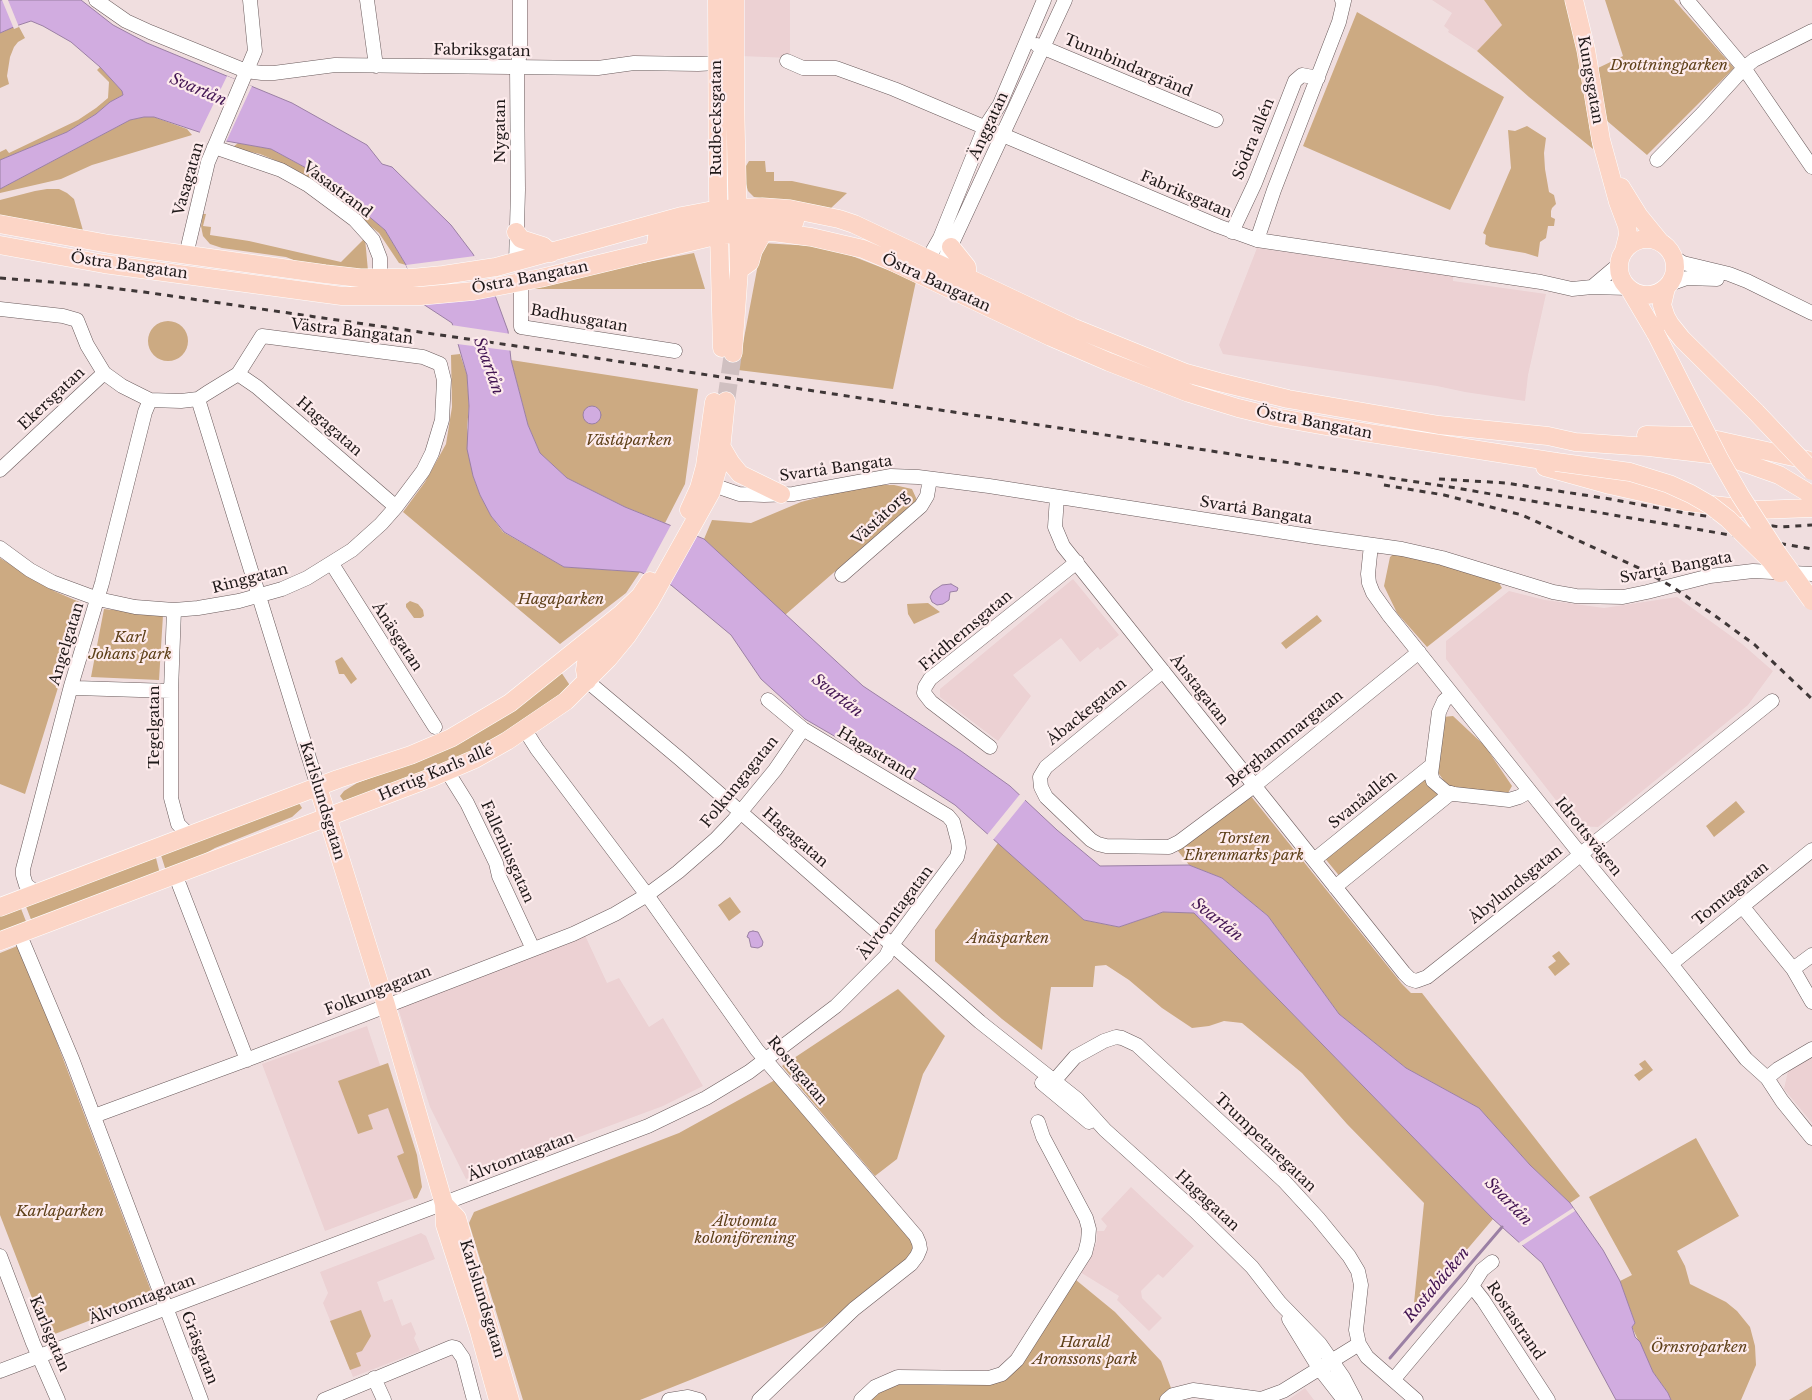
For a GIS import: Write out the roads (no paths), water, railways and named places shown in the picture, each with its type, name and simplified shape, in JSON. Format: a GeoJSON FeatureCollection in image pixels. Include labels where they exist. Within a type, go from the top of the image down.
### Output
{"type":"FeatureCollection","features":[{"type":"Feature","properties":{"kind":"main road","name":"Rudbecksgatan"},"geometry":{"type":"LineString","coordinates":[[717,0],[726,62],[729,221]]}},
{"type":"Feature","properties":{"kind":"main road","name":"Rudbecksgatan"},"geometry":{"type":"LineString","coordinates":[[717,144],[735,0]]}},
{"type":"Feature","properties":{"kind":"main road","name":"Kungsgatan"},"geometry":{"type":"LineString","coordinates":[[1574,0],[1586,50],[1606,160],[1627,226],[1628,235],[1621,258]]}},
{"type":"Feature","properties":{"kind":"main road"},"geometry":{"type":"LineString","coordinates":[[694,214],[708,190],[717,144],[726,151],[731,296],[735,317]]}},
{"type":"Feature","properties":{"kind":"main road","name":"Kungsgatan"},"geometry":{"type":"LineString","coordinates":[[1606,160],[1639,216],[1661,243]]}},
{"type":"Feature","properties":{"kind":"main road","name":"Östra Bangatan"},"geometry":{"type":"LineString","coordinates":[[0,245],[114,265],[342,296],[420,296],[474,291],[521,282],[655,250],[762,207],[790,209],[832,217],[854,224],[1103,340],[1186,373],[1288,399],[1387,417],[1439,425],[1548,436],[1576,442],[1709,454],[1737,460],[1779,475],[1812,495]]}},
{"type":"Feature","properties":{"kind":"main road","name":"Östra Bangatan"},"geometry":{"type":"LineString","coordinates":[[0,224],[109,244],[186,255],[325,274],[380,278],[412,278],[483,270],[516,263],[694,214],[729,221],[763,233],[812,237],[842,243],[871,253],[926,277],[1079,349],[1197,395],[1238,408],[1404,440],[1630,472],[1669,484],[1710,505],[1728,519],[1770,560],[1800,596],[1812,606]]}},
{"type":"Feature","properties":{"kind":"main road"},"geometry":{"type":"LineString","coordinates":[[729,221],[739,270],[735,317],[728,352],[720,262],[729,221]]}},
{"type":"Feature","properties":{"kind":"main road"},"geometry":{"type":"LineString","coordinates":[[516,232],[521,239],[543,246],[551,253],[547,260],[528,268],[521,282]]}},
{"type":"Feature","properties":{"kind":"main road"},"geometry":{"type":"LineString","coordinates":[[739,270],[750,262],[753,251],[763,233]]}},
{"type":"Feature","properties":{"kind":"main road"},"geometry":{"type":"LineString","coordinates":[[1812,471],[1756,412],[1682,339],[1670,324],[1662,305],[1672,284],[1678,260],[1661,243],[1650,239],[1639,240],[1629,245],[1621,258],[1620,278],[1629,289],[1656,334],[1720,460],[1740,495],[1778,554],[1812,601]]}},
{"type":"Feature","properties":{"kind":"main road"},"geometry":{"type":"LineString","coordinates":[[951,246],[967,267],[967,277]]}},
{"type":"Feature","properties":{"kind":"main road"},"geometry":{"type":"LineString","coordinates":[[655,250],[671,251],[698,248],[714,255],[720,262]]}},
{"type":"Feature","properties":{"kind":"main road"},"geometry":{"type":"LineString","coordinates":[[182,273],[186,255]]}},
{"type":"Feature","properties":{"kind":"main road"},"geometry":{"type":"LineString","coordinates":[[926,277],[935,262]]}},
{"type":"Feature","properties":{"kind":"main road"},"geometry":{"type":"LineString","coordinates":[[516,263],[521,282]]}},
{"type":"Feature","properties":{"kind":"main road"},"geometry":{"type":"LineString","coordinates":[[1629,289],[1646,296],[1657,294],[1672,284]]}},
{"type":"Feature","properties":{"kind":"main road","name":"Hertig Karls allé"},"geometry":{"type":"LineString","coordinates":[[0,941],[327,816],[390,794],[475,759],[525,730],[566,701],[608,659],[627,636],[655,581],[686,527],[720,460],[720,400],[706,459],[706,487]]}},
{"type":"Feature","properties":{"kind":"main road"},"geometry":{"type":"LineString","coordinates":[[1548,436],[1611,434],[1694,436],[1812,461]]}},
{"type":"Feature","properties":{"kind":"main road"},"geometry":{"type":"LineString","coordinates":[[721,446],[740,474],[781,494]]}},
{"type":"Feature","properties":{"kind":"main road"},"geometry":{"type":"LineString","coordinates":[[1484,450],[1610,484],[1686,502],[1757,510],[1812,508]]}},
{"type":"Feature","properties":{"kind":"main road","name":"Hertig Karls allé"},"geometry":{"type":"LineString","coordinates":[[0,907],[338,779],[411,755],[451,738],[510,703],[629,606],[655,581]]}},
{"type":"Feature","properties":{"kind":"main road"},"geometry":{"type":"LineString","coordinates":[[587,681],[586,663],[624,621],[629,606]]}},
{"type":"Feature","properties":{"kind":"main road"},"geometry":{"type":"LineString","coordinates":[[565,659],[587,681]]}},
{"type":"Feature","properties":{"kind":"main road"},"geometry":{"type":"LineString","coordinates":[[327,816],[329,804],[338,779]]}},
{"type":"Feature","properties":{"kind":"main road"},"geometry":{"type":"LineString","coordinates":[[298,827],[303,814],[316,799],[318,787]]}},
{"type":"Feature","properties":{"kind":"main road","name":"Karlslundsgatan"},"geometry":{"type":"LineString","coordinates":[[318,787],[386,1005],[444,1204],[445,1225],[479,1331],[498,1400]]}},
{"type":"Feature","properties":{"kind":"main road","name":"Karlslundsgatan"},"geometry":{"type":"LineString","coordinates":[[444,1204],[457,1218],[510,1400]]}},
{"type":"Feature","properties":{"kind":"street","name":"Fabriksgatan"},"geometry":{"type":"LineString","coordinates":[[96,0],[142,28],[244,77],[335,65],[598,68],[634,62],[698,64],[726,62]]}},
{"type":"Feature","properties":{"kind":"street","name":"Vasagatan"},"geometry":{"type":"LineString","coordinates":[[186,255],[205,171],[215,143],[255,51],[250,0]]}},
{"type":"Feature","properties":{"kind":"street"},"geometry":{"type":"LineString","coordinates":[[367,0],[376,66]]}},
{"type":"Feature","properties":{"kind":"street","name":"Nygatan"},"geometry":{"type":"LineString","coordinates":[[516,263],[517,68],[520,53],[520,0]]}},
{"type":"Feature","properties":{"kind":"street","name":"Änggatan"},"geometry":{"type":"LineString","coordinates":[[935,262],[940,238],[985,127],[1000,104],[1044,0]]}},
{"type":"Feature","properties":{"kind":"street","name":"Änggatan"},"geometry":{"type":"LineString","coordinates":[[935,262],[951,246],[1065,0]]}},
{"type":"Feature","properties":{"kind":"street"},"geometry":{"type":"LineString","coordinates":[[1257,240],[1274,190],[1339,22],[1343,0]]}},
{"type":"Feature","properties":{"kind":"street"},"geometry":{"type":"LineString","coordinates":[[1687,0],[1744,68],[1812,167]]}},
{"type":"Feature","properties":{"kind":"street"},"geometry":{"type":"LineString","coordinates":[[1657,160],[1744,68],[1754,60],[1812,31]]}},
{"type":"Feature","properties":{"kind":"street","name":"Tunnbindargränd"},"geometry":{"type":"LineString","coordinates":[[1027,41],[1216,120]]}},
{"type":"Feature","properties":{"kind":"street","name":"Fabriksgatan"},"geometry":{"type":"LineString","coordinates":[[787,61],[804,68],[836,68],[854,74],[1002,134],[1232,232],[1257,240],[1541,282],[1572,289],[1592,287],[1629,289]]}},
{"type":"Feature","properties":{"kind":"street","name":"Södra allén"},"geometry":{"type":"LineString","coordinates":[[1232,232],[1254,183],[1295,80],[1302,75],[1318,78]]}},
{"type":"Feature","properties":{"kind":"street","name":"Vasastrand"},"geometry":{"type":"LineString","coordinates":[[215,143],[281,170],[308,185],[348,215],[373,240],[380,258],[380,278]]}},
{"type":"Feature","properties":{"kind":"street"},"geometry":{"type":"LineString","coordinates":[[1592,287],[1621,258]]}},
{"type":"Feature","properties":{"kind":"street"},"geometry":{"type":"LineString","coordinates":[[1678,260],[1709,274],[1755,286],[1812,314]]}},
{"type":"Feature","properties":{"kind":"street"},"geometry":{"type":"LineString","coordinates":[[1672,284],[1709,274]]}},
{"type":"Feature","properties":{"kind":"street","name":"Badhusgatan"},"geometry":{"type":"LineString","coordinates":[[521,282],[521,327],[675,351]]}},
{"type":"Feature","properties":{"kind":"street"},"geometry":{"type":"LineString","coordinates":[[0,309],[63,316],[77,320],[87,345],[104,373],[122,386],[150,400],[198,399],[238,374]]}},
{"type":"Feature","properties":{"kind":"street","name":"Västra Bangatan"},"geometry":{"type":"LineString","coordinates":[[238,374],[262,336],[423,357],[436,362]]}},
{"type":"Feature","properties":{"kind":"street","name":"Ringgatan"},"geometry":{"type":"LineString","coordinates":[[0,548],[24,566],[52,582],[98,599],[136,607],[174,610],[221,605],[258,596],[297,583],[332,564],[352,550],[381,524],[423,471],[432,453],[442,420],[444,380],[440,364],[436,362]]}},
{"type":"Feature","properties":{"kind":"street","name":"Ekersgatan"},"geometry":{"type":"LineString","coordinates":[[0,470],[104,373]]}},
{"type":"Feature","properties":{"kind":"street","name":"Hagagatan"},"geometry":{"type":"LineString","coordinates":[[238,374],[257,387],[396,507]]}},
{"type":"Feature","properties":{"kind":"street","name":"Karlslundsgatan"},"geometry":{"type":"LineString","coordinates":[[198,399],[318,787]]}},
{"type":"Feature","properties":{"kind":"street","name":"Angelgatan"},"geometry":{"type":"LineString","coordinates":[[37,893],[26,885],[23,869],[71,686],[98,599],[145,412],[150,400]]}},
{"type":"Feature","properties":{"kind":"street","name":"Svartå Bangata"},"geometry":{"type":"LineString","coordinates":[[706,487],[731,492],[764,495],[793,494],[892,476],[930,478],[1402,549],[1442,558],[1553,592],[1576,596],[1623,596],[1710,576],[1753,571],[1812,574]]}},
{"type":"Feature","properties":{"kind":"street","name":"Väståtorg"},"geometry":{"type":"LineString","coordinates":[[842,575],[921,506],[927,496],[930,478]]}},
{"type":"Feature","properties":{"kind":"street","name":"Ånstagatan"},"geometry":{"type":"LineString","coordinates":[[1056,497],[1055,527],[1064,546],[1338,890]]}},
{"type":"Feature","properties":{"kind":"street","name":"Idrottsvägen"},"geometry":{"type":"LineString","coordinates":[[1371,545],[1368,574],[1373,593],[1388,614],[1746,1059],[1767,1078],[1782,1101],[1812,1138]]}},
{"type":"Feature","properties":{"kind":"street","name":"Fridhemsgatan"},"geometry":{"type":"LineString","coordinates":[[990,748],[930,702],[924,693],[924,687],[930,679],[1077,562]]}},
{"type":"Feature","properties":{"kind":"street","name":"Ånäsgatan"},"geometry":{"type":"LineString","coordinates":[[332,564],[435,727]]}},
{"type":"Feature","properties":{"kind":"street","name":"Tegelgatan"},"geometry":{"type":"LineString","coordinates":[[174,610],[171,692],[171,798],[178,824],[193,834]]}},
{"type":"Feature","properties":{"kind":"street","name":"Berghammargatan"},"geometry":{"type":"LineString","coordinates":[[1168,847],[1187,837],[1254,786],[1418,652]]}},
{"type":"Feature","properties":{"kind":"street","name":"Åbackegatan"},"geometry":{"type":"LineString","coordinates":[[1163,671],[1046,767],[1040,777],[1046,797],[1091,840],[1098,844],[1106,846],[1168,847]]}},
{"type":"Feature","properties":{"kind":"street","name":"Hagagatan"},"geometry":{"type":"LineString","coordinates":[[587,681],[980,1022],[1011,1055],[1051,1084],[1091,1123],[1105,1130],[1195,1211],[1239,1253],[1280,1303],[1320,1344],[1325,1364],[1344,1400]]}},
{"type":"Feature","properties":{"kind":"street"},"geometry":{"type":"LineString","coordinates":[[71,686],[76,688],[171,692]]}},
{"type":"Feature","properties":{"kind":"street"},"geometry":{"type":"LineString","coordinates":[[1452,694],[1444,701],[1439,712],[1431,774],[1434,781],[1446,792],[1510,800],[1530,791]]}},
{"type":"Feature","properties":{"kind":"street","name":"Hagastrand"},"geometry":{"type":"LineString","coordinates":[[768,700],[803,728],[948,816],[953,822],[958,841]]}},
{"type":"Feature","properties":{"kind":"street","name":"Åbylundsgatan"},"geometry":{"type":"LineString","coordinates":[[1338,890],[1404,973],[1416,981],[1427,977],[1772,701]]}},
{"type":"Feature","properties":{"kind":"street","name":"Folkungagatan"},"geometry":{"type":"LineString","coordinates":[[94,1116],[247,1060],[573,934],[615,914],[647,895],[698,855],[740,812],[774,770],[803,728]]}},
{"type":"Feature","properties":{"kind":"street","name":"Rostagatan"},"geometry":{"type":"LineString","coordinates":[[525,730],[537,749],[647,895],[756,1050],[916,1236],[920,1249],[911,1264],[854,1309],[759,1400]]}},
{"type":"Feature","properties":{"kind":"street","name":"Svanåallén"},"geometry":{"type":"LineString","coordinates":[[1314,860],[1432,765]]}},
{"type":"Feature","properties":{"kind":"street","name":"Falleniusgatan"},"geometry":{"type":"LineString","coordinates":[[447,771],[467,803],[496,863],[499,876],[533,949]]}},
{"type":"Feature","properties":{"kind":"street"},"geometry":{"type":"LineString","coordinates":[[1338,890],[1451,793]]}},
{"type":"Feature","properties":{"kind":"street","name":"Älvtomtagatan"},"geometry":{"type":"LineString","coordinates":[[0,1371],[648,1126],[707,1097],[766,1060],[841,1000],[878,966],[957,857],[958,841]]}},
{"type":"Feature","properties":{"kind":"street","name":"Tomtagatan"},"geometry":{"type":"LineString","coordinates":[[1671,964],[1812,850]]}},
{"type":"Feature","properties":{"kind":"street"},"geometry":{"type":"LineString","coordinates":[[175,874],[247,1060]]}},
{"type":"Feature","properties":{"kind":"street"},"geometry":{"type":"LineString","coordinates":[[1742,906],[1793,969],[1812,1002]]}},
{"type":"Feature","properties":{"kind":"street"},"geometry":{"type":"LineString","coordinates":[[19,933],[94,1116],[166,1308]]}},
{"type":"Feature","properties":{"kind":"street"},"geometry":{"type":"LineString","coordinates":[[1793,969],[1812,954]]}},
{"type":"Feature","properties":{"kind":"street","name":"Trumpetaregatan"},"geometry":{"type":"LineString","coordinates":[[1051,1084],[1075,1057],[1104,1041],[1116,1037],[1137,1045],[1284,1181],[1349,1256],[1360,1277],[1361,1284],[1356,1330],[1359,1344]]}},
{"type":"Feature","properties":{"kind":"street"},"geometry":{"type":"LineString","coordinates":[[1767,1078],[1778,1069],[1812,1049]]}},
{"type":"Feature","properties":{"kind":"street"},"geometry":{"type":"LineString","coordinates":[[861,1400],[875,1387],[898,1377],[989,1378],[1002,1374],[1017,1360],[1084,1253],[1088,1241],[1089,1229],[1086,1218],[1043,1137],[1038,1122]]}},
{"type":"Feature","properties":{"kind":"street","name":"Karlsgatan"},"geometry":{"type":"LineString","coordinates":[[0,1256],[4,1279],[58,1400]]}},
{"type":"Feature","properties":{"kind":"street"},"geometry":{"type":"LineString","coordinates":[[1472,1286],[1482,1270],[1492,1262]]}},
{"type":"Feature","properties":{"kind":"street","name":"Rostastrand"},"geometry":{"type":"LineString","coordinates":[[1394,1380],[1472,1286],[1548,1400]]}},
{"type":"Feature","properties":{"kind":"street","name":"Gräsgatan"},"geometry":{"type":"LineString","coordinates":[[166,1308],[201,1400]]}},
{"type":"Feature","properties":{"kind":"street"},"geometry":{"type":"LineString","coordinates":[[1167,1400],[1173,1395],[1193,1390],[1249,1398],[1271,1398],[1359,1344],[1367,1357],[1416,1400]]}},
{"type":"Feature","properties":{"kind":"street"},"geometry":{"type":"LineString","coordinates":[[324,1400],[452,1347],[456,1348],[463,1358],[474,1400]]}},
{"type":"Feature","properties":{"kind":"street","name":"Hagagatan"},"geometry":{"type":"LineString","coordinates":[[1325,1364],[1343,1377],[1355,1400]]}},
{"type":"Feature","properties":{"kind":"street"},"geometry":{"type":"LineString","coordinates":[[374,1378],[384,1400]]}},
{"type":"Feature","properties":{"kind":"street"},"geometry":{"type":"LineString","coordinates":[[668,1400],[688,1397],[699,1400]]}},
{"type":"Feature","properties":{"kind":"water","name":"Svartån"},"geometry":{"type":"Polygon","coordinates":[[[0,0],[81,0],[113,25],[147,43],[292,103],[367,145],[382,164],[392,167],[451,225],[473,254],[496,298],[508,331],[511,360],[528,425],[540,453],[567,478],[625,507],[704,539],[863,686],[1010,786],[1057,830],[1100,866],[1189,865],[1222,878],[1268,916],[1339,1014],[1406,1068],[1479,1108],[1530,1165],[1570,1203],[1603,1250],[1620,1281],[1635,1323],[1632,1327],[1635,1337],[1640,1342],[1653,1372],[1671,1400],[1616,1400],[1542,1263],[1493,1219],[1194,913],[1163,912],[1119,927],[1084,920],[955,805],[892,764],[865,754],[805,719],[761,679],[731,635],[671,585],[640,572],[564,567],[504,532],[491,516],[473,476],[467,449],[469,406],[467,375],[452,323],[423,304],[406,265],[385,230],[321,176],[271,149],[226,141],[154,117],[144,117],[130,120],[0,189],[0,160],[67,132],[123,95],[122,91],[100,67],[71,42],[43,26],[31,21],[0,33],[0,0]]]}},
{"type":"Feature","properties":{"kind":"water"},"geometry":{"type":"Polygon","coordinates":[[[588,406],[596,406],[601,411],[599,422],[588,424],[583,419],[583,411],[588,406]]]}},
{"type":"Feature","properties":{"kind":"water"},"geometry":{"type":"Polygon","coordinates":[[[951,584],[958,588],[957,591],[950,592],[949,600],[937,605],[932,602],[930,597],[933,591],[942,585],[951,584]]]}},
{"type":"Feature","properties":{"kind":"water"},"geometry":{"type":"Polygon","coordinates":[[[749,932],[758,932],[763,942],[762,946],[758,948],[751,947],[747,937],[749,932]]]}},
{"type":"Feature","properties":{"kind":"waterway","name":"Rostabäcken"},"geometry":{"type":"LineString","coordinates":[[1390,1358],[1502,1227]]}},
{"type":"Feature","properties":{"kind":"tunnel"},"geometry":{"type":"LineString","coordinates":[[726,401],[733,353]]}},
{"type":"Feature","properties":{"kind":"railway"},"geometry":{"type":"LineString","coordinates":[[0,278],[88,285],[144,292],[516,346],[1450,487],[1812,549]]}},
{"type":"Feature","properties":{"kind":"railway"},"geometry":{"type":"LineString","coordinates":[[1439,479],[1506,483],[1780,527],[1812,525]]}},
{"type":"Feature","properties":{"kind":"railway"},"geometry":{"type":"LineString","coordinates":[[1384,485],[1444,495],[1522,515],[1641,569],[1671,586],[1755,645],[1812,699]]}},
{"type":"Feature","properties":{"kind":"park label","name":"Drottningparken"},"geometry":{"type":"Point","coordinates":[1669,66]}},
{"type":"Feature","properties":{"kind":"park label","name":"Väståparken"},"geometry":{"type":"Point","coordinates":[629,441]}},
{"type":"Feature","properties":{"kind":"park label","name":"Hagaparken"},"geometry":{"type":"Point","coordinates":[561,600]}},
{"type":"Feature","properties":{"kind":"park label","name":"Karl Johans park"},"geometry":{"type":"Point","coordinates":[130,646]}},
{"type":"Feature","properties":{"kind":"park label","name":"Torsten Ehrenmarks park"},"geometry":{"type":"Point","coordinates":[1244,848]}},
{"type":"Feature","properties":{"kind":"park label","name":"Ånäsparken"},"geometry":{"type":"Point","coordinates":[1008,939]}},
{"type":"Feature","properties":{"kind":"park label","name":"Karlaparken"},"geometry":{"type":"Point","coordinates":[60,1212]}},
{"type":"Feature","properties":{"kind":"park label","name":"Älvtomta koloniförening"},"geometry":{"type":"Point","coordinates":[745,1230]}},
{"type":"Feature","properties":{"kind":"park label","name":"Örnsroparken"},"geometry":{"type":"Point","coordinates":[1699,1348]}},
{"type":"Feature","properties":{"kind":"park label","name":"Harald Aronssons park"},"geometry":{"type":"Point","coordinates":[1085,1352]}}]}
